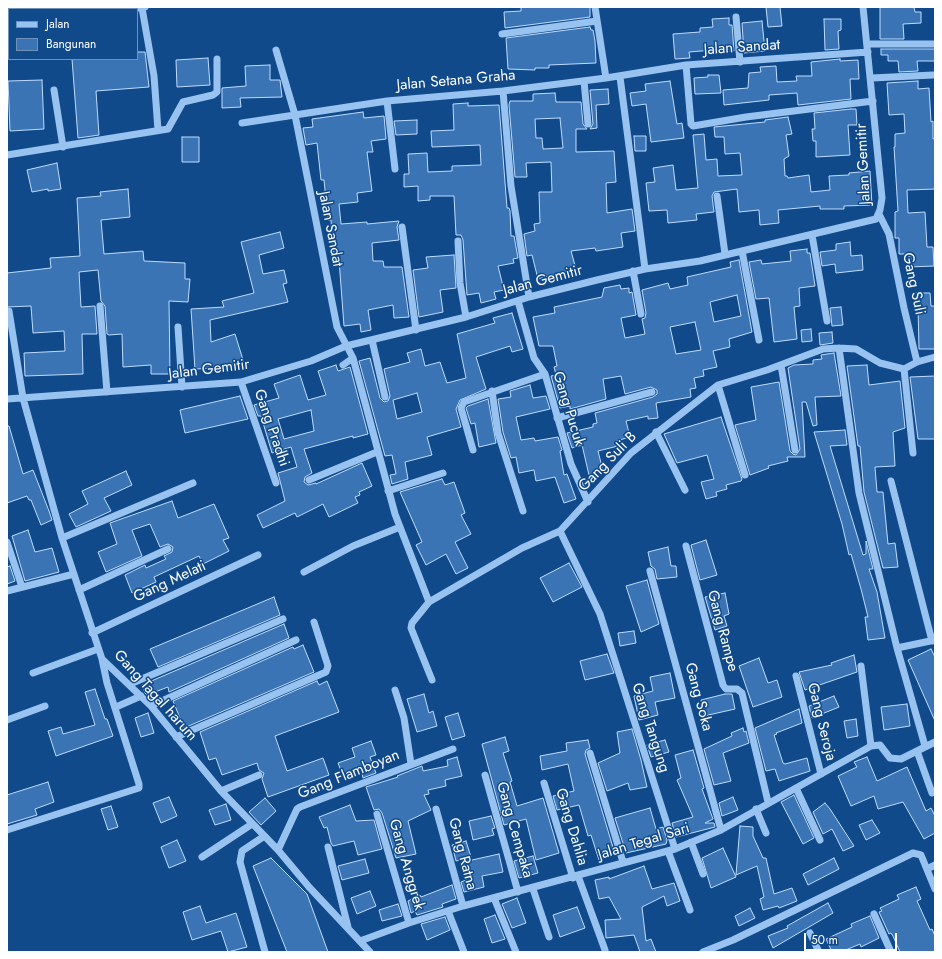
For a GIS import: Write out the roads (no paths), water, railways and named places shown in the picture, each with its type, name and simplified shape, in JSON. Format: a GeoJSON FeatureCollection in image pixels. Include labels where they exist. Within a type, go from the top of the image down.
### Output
{"type":"FeatureCollection","features":[{"type":"Feature","properties":{"kind":"street"},"geometry":{"type":"LineString","coordinates":[[143,7],[154,76],[158,130]]}},
{"type":"Feature","properties":{"kind":"street"},"geometry":{"type":"LineString","coordinates":[[595,7],[606,78]]}},
{"type":"Feature","properties":{"kind":"street","name":"Jalan Gemitir"},"geometry":{"type":"LineString","coordinates":[[7,399],[241,382],[311,361],[346,346],[466,317],[529,297],[633,271],[700,262],[725,254],[869,222],[876,219],[882,198],[872,78],[864,7]]}},
{"type":"Feature","properties":{"kind":"street"},"geometry":{"type":"LineString","coordinates":[[736,17],[740,62]]}},
{"type":"Feature","properties":{"kind":"street"},"geometry":{"type":"LineString","coordinates":[[502,34],[597,21]]}},
{"type":"Feature","properties":{"kind":"street"},"geometry":{"type":"LineString","coordinates":[[867,44],[935,44]]}},
{"type":"Feature","properties":{"kind":"street","name":"Jalan Sandat"},"geometry":{"type":"LineString","coordinates":[[276,50],[295,115],[337,327],[353,358],[388,491],[400,527],[429,602]]}},
{"type":"Feature","properties":{"kind":"street","name":"Jalan Sandat"},"geometry":{"type":"LineString","coordinates":[[620,76],[686,65],[868,52]]}},
{"type":"Feature","properties":{"kind":"street"},"geometry":{"type":"LineString","coordinates":[[7,155],[168,129],[183,102],[213,95],[217,92],[217,59]]}},
{"type":"Feature","properties":{"kind":"street"},"geometry":{"type":"LineString","coordinates":[[686,65],[691,124],[693,126],[746,117],[873,101]]}},
{"type":"Feature","properties":{"kind":"street"},"geometry":{"type":"LineString","coordinates":[[872,78],[933,75]]}},
{"type":"Feature","properties":{"kind":"street"},"geometry":{"type":"LineString","coordinates":[[620,76],[645,269]]}},
{"type":"Feature","properties":{"kind":"street","name":"Jalan Setana Graha"},"geometry":{"type":"LineString","coordinates":[[242,123],[387,101],[503,91],[620,76]]}},
{"type":"Feature","properties":{"kind":"street"},"geometry":{"type":"LineString","coordinates":[[584,81],[588,124]]}},
{"type":"Feature","properties":{"kind":"street"},"geometry":{"type":"LineString","coordinates":[[54,90],[63,147]]}},
{"type":"Feature","properties":{"kind":"street"},"geometry":{"type":"LineString","coordinates":[[503,91],[511,186],[529,297]]}},
{"type":"Feature","properties":{"kind":"street"},"geometry":{"type":"LineString","coordinates":[[387,101],[395,169]]}},
{"type":"Feature","properties":{"kind":"street"},"geometry":{"type":"LineString","coordinates":[[717,196],[725,254]]}},
{"type":"Feature","properties":{"kind":"street","name":"Gang Suli"},"geometry":{"type":"LineString","coordinates":[[878,214],[889,234],[904,308],[918,362]]}},
{"type":"Feature","properties":{"kind":"street"},"geometry":{"type":"LineString","coordinates":[[402,227],[416,330]]}},
{"type":"Feature","properties":{"kind":"street"},"geometry":{"type":"LineString","coordinates":[[812,235],[827,321]]}},
{"type":"Feature","properties":{"kind":"street"},"geometry":{"type":"LineString","coordinates":[[458,241],[460,282],[466,317]]}},
{"type":"Feature","properties":{"kind":"street"},"geometry":{"type":"LineString","coordinates":[[742,251],[759,340]]}},
{"type":"Feature","properties":{"kind":"street"},"geometry":{"type":"LineString","coordinates":[[633,271],[642,314]]}},
{"type":"Feature","properties":{"kind":"street","name":"Gang Pucuk"},"geometry":{"type":"LineString","coordinates":[[518,301],[534,358],[545,374],[571,464],[588,502]]}},
{"type":"Feature","properties":{"kind":"street"},"geometry":{"type":"LineString","coordinates":[[100,306],[107,392]]}},
{"type":"Feature","properties":{"kind":"street","name":"Gang Tagal harum"},"geometry":{"type":"LineString","coordinates":[[9,311],[23,398],[62,538],[92,633],[102,659],[141,696],[221,791],[278,850],[309,887],[370,952]]}},
{"type":"Feature","properties":{"kind":"street"},"geometry":{"type":"LineString","coordinates":[[178,327],[182,387]]}},
{"type":"Feature","properties":{"kind":"street"},"geometry":{"type":"LineString","coordinates":[[372,340],[385,397]]}},
{"type":"Feature","properties":{"kind":"street"},"geometry":{"type":"LineString","coordinates":[[838,348],[859,494],[896,648],[925,746]]}},
{"type":"Feature","properties":{"kind":"street","name":"Gang Suli B"},"geometry":{"type":"LineString","coordinates":[[432,680],[411,628],[412,624],[429,602],[522,548],[560,531],[588,502],[630,453],[718,385],[781,365],[823,349],[856,349],[880,363],[904,369]]}},
{"type":"Feature","properties":{"kind":"street"},"geometry":{"type":"LineString","coordinates":[[913,453],[904,369],[918,362],[935,357]]}},
{"type":"Feature","properties":{"kind":"street"},"geometry":{"type":"LineString","coordinates":[[343,365],[353,358]]}},
{"type":"Feature","properties":{"kind":"street"},"geometry":{"type":"LineString","coordinates":[[781,365],[795,450]]}},
{"type":"Feature","properties":{"kind":"street"},"geometry":{"type":"LineString","coordinates":[[473,450],[461,405],[464,402],[492,391],[545,374]]}},
{"type":"Feature","properties":{"kind":"street","name":"Gang Pradhi"},"geometry":{"type":"LineString","coordinates":[[241,382],[276,484]]}},
{"type":"Feature","properties":{"kind":"street"},"geometry":{"type":"LineString","coordinates":[[718,385],[745,475]]}},
{"type":"Feature","properties":{"kind":"street"},"geometry":{"type":"LineString","coordinates":[[492,391],[498,433],[522,510]]}},
{"type":"Feature","properties":{"kind":"street"},"geometry":{"type":"LineString","coordinates":[[557,418],[652,392]]}},
{"type":"Feature","properties":{"kind":"street"},"geometry":{"type":"LineString","coordinates":[[656,432],[685,490]]}},
{"type":"Feature","properties":{"kind":"street"},"geometry":{"type":"LineString","coordinates":[[309,480],[377,452]]}},
{"type":"Feature","properties":{"kind":"street"},"geometry":{"type":"LineString","coordinates":[[388,491],[443,473]]}},
{"type":"Feature","properties":{"kind":"street"},"geometry":{"type":"LineString","coordinates":[[891,481],[933,640],[896,648]]}},
{"type":"Feature","properties":{"kind":"street"},"geometry":{"type":"LineString","coordinates":[[62,538],[193,483]]}},
{"type":"Feature","properties":{"kind":"street"},"geometry":{"type":"LineString","coordinates":[[304,572],[353,546],[400,527]]}},
{"type":"Feature","properties":{"kind":"street","name":"Gang Tangung"},"geometry":{"type":"LineString","coordinates":[[560,531],[600,614],[690,910]]}},
{"type":"Feature","properties":{"kind":"street"},"geometry":{"type":"LineString","coordinates":[[7,542],[22,587]]}},
{"type":"Feature","properties":{"kind":"street","name":"Gang Rampe"},"geometry":{"type":"LineString","coordinates":[[686,546],[723,685],[726,689],[737,689],[742,693],[768,802]]}},
{"type":"Feature","properties":{"kind":"street"},"geometry":{"type":"LineString","coordinates":[[79,590],[168,549]]}},
{"type":"Feature","properties":{"kind":"street","name":"Gang Melati"},"geometry":{"type":"LineString","coordinates":[[92,633],[258,555]]}},
{"type":"Feature","properties":{"kind":"street","name":"Gang Soka"},"geometry":{"type":"LineString","coordinates":[[650,571],[721,830]]}},
{"type":"Feature","properties":{"kind":"street"},"geometry":{"type":"LineString","coordinates":[[7,591],[74,574]]}},
{"type":"Feature","properties":{"kind":"street"},"geometry":{"type":"LineString","coordinates":[[130,684],[283,619]]}},
{"type":"Feature","properties":{"kind":"street"},"geometry":{"type":"LineString","coordinates":[[176,737],[326,672],[328,666],[314,622]]}},
{"type":"Feature","properties":{"kind":"street"},"geometry":{"type":"LineString","coordinates":[[150,706],[296,640]]}},
{"type":"Feature","properties":{"kind":"street"},"geometry":{"type":"LineString","coordinates":[[33,673],[98,649]]}},
{"type":"Feature","properties":{"kind":"street"},"geometry":{"type":"LineString","coordinates":[[7,830],[139,788],[116,707],[107,683],[102,659]]}},
{"type":"Feature","properties":{"kind":"street"},"geometry":{"type":"LineString","coordinates":[[861,666],[871,746],[880,745],[886,754],[893,759],[901,759],[935,742]]}},
{"type":"Feature","properties":{"kind":"street","name":"Gang Seroja"},"geometry":{"type":"LineString","coordinates":[[796,676],[821,774]]}},
{"type":"Feature","properties":{"kind":"street"},"geometry":{"type":"LineString","coordinates":[[395,690],[404,718],[410,764]]}},
{"type":"Feature","properties":{"kind":"street"},"geometry":{"type":"LineString","coordinates":[[116,707],[141,696]]}},
{"type":"Feature","properties":{"kind":"street"},"geometry":{"type":"LineString","coordinates":[[7,720],[45,706]]}},
{"type":"Feature","properties":{"kind":"street","name":"Jalan Tegal Sari"},"geometry":{"type":"LineString","coordinates":[[360,941],[409,923],[463,906],[533,889],[623,862],[671,850],[721,830],[768,802],[871,746]]}},
{"type":"Feature","properties":{"kind":"street","name":"Gang Flamboyan"},"geometry":{"type":"LineString","coordinates":[[278,850],[295,814],[300,807],[410,764],[453,749]]}},
{"type":"Feature","properties":{"kind":"street"},"geometry":{"type":"LineString","coordinates":[[917,751],[932,793]]}},
{"type":"Feature","properties":{"kind":"street"},"geometry":{"type":"LineString","coordinates":[[590,753],[623,862]]}},
{"type":"Feature","properties":{"kind":"street"},"geometry":{"type":"LineString","coordinates":[[221,791],[259,775]]}},
{"type":"Feature","properties":{"kind":"street","name":"Gang Cempaka"},"geometry":{"type":"LineString","coordinates":[[485,776],[518,892]]}},
{"type":"Feature","properties":{"kind":"street","name":"Gang Dahlia"},"geometry":{"type":"LineString","coordinates":[[544,783],[575,877],[605,950]]}},
{"type":"Feature","properties":{"kind":"street"},"geometry":{"type":"LineString","coordinates":[[796,788],[820,840]]}},
{"type":"Feature","properties":{"kind":"street","name":"Gang Ratna"},"geometry":{"type":"LineString","coordinates":[[436,809],[463,906]]}},
{"type":"Feature","properties":{"kind":"street"},"geometry":{"type":"LineString","coordinates":[[756,809],[766,833]]}},
{"type":"Feature","properties":{"kind":"street","name":"Gang Anggrek"},"geometry":{"type":"LineString","coordinates":[[377,814],[409,923]]}},
{"type":"Feature","properties":{"kind":"street"},"geometry":{"type":"LineString","coordinates":[[202,857],[252,824]]}},
{"type":"Feature","properties":{"kind":"street"},"geometry":{"type":"LineString","coordinates":[[264,837],[242,851],[240,862],[265,952]]}},
{"type":"Feature","properties":{"kind":"street"},"geometry":{"type":"LineString","coordinates":[[691,842],[703,874]]}},
{"type":"Feature","properties":{"kind":"street"},"geometry":{"type":"LineString","coordinates":[[328,847],[348,928]]}},
{"type":"Feature","properties":{"kind":"street"},"geometry":{"type":"LineString","coordinates":[[703,952],[733,940],[913,853],[921,855],[935,889]]}},
{"type":"Feature","properties":{"kind":"street"},"geometry":{"type":"LineString","coordinates":[[927,869],[935,865]]}},
{"type":"Feature","properties":{"kind":"street"},"geometry":{"type":"LineString","coordinates":[[533,889],[549,937]]}},
{"type":"Feature","properties":{"kind":"street"},"geometry":{"type":"LineString","coordinates":[[494,898],[516,952]]}},
{"type":"Feature","properties":{"kind":"street"},"geometry":{"type":"LineString","coordinates":[[448,911],[464,952]]}},
{"type":"Feature","properties":{"kind":"street"},"geometry":{"type":"LineString","coordinates":[[874,914],[891,952]]}},
{"type":"Feature","properties":{"kind":"street"},"geometry":{"type":"LineString","coordinates":[[810,932],[819,952]]}}]}
